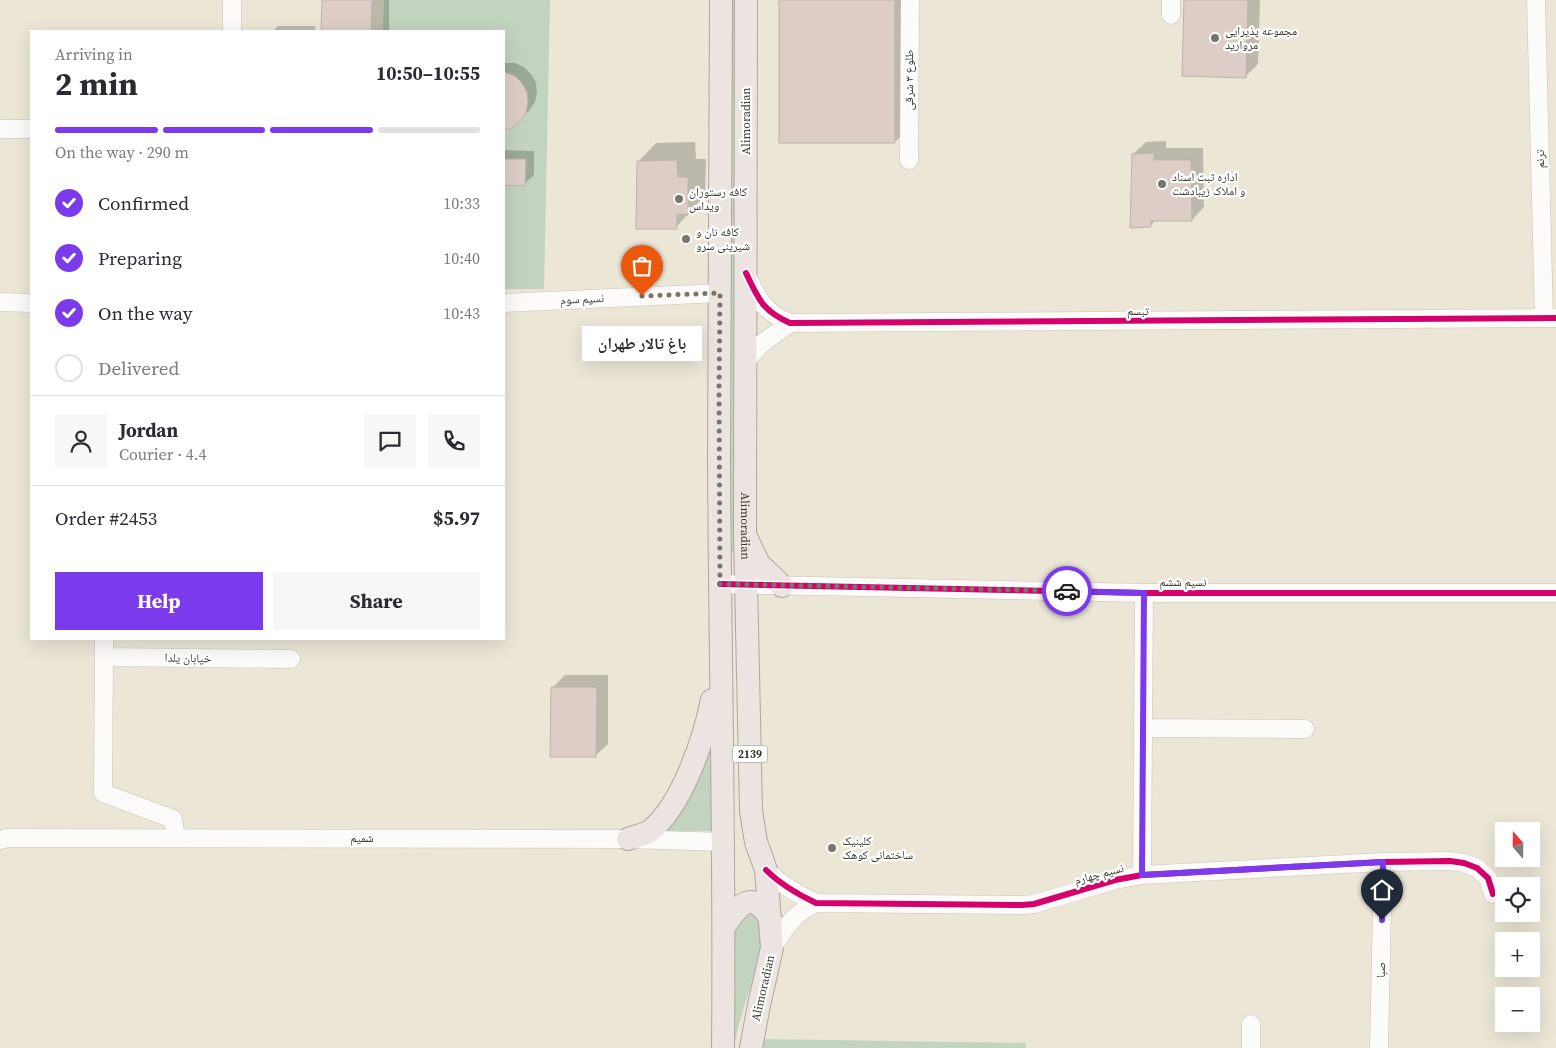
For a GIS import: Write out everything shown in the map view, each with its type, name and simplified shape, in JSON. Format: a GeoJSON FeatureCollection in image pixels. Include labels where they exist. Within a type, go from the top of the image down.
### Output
{"type":"FeatureCollection","features":[{"type":"Feature","properties":{"kind":"main road","name":"Alimoradian"},"geometry":{"type":"LineString","coordinates":[[721,0],[719,392],[720,664],[724,842],[723,1048]]}},
{"type":"Feature","properties":{"kind":"main road","name":"Alimoradian"},"geometry":{"type":"LineString","coordinates":[[746,0],[745,534],[751,811],[756,842],[766,870],[772,948],[751,1048]]}},
{"type":"Feature","properties":{"kind":"main road"},"geometry":{"type":"LineString","coordinates":[[745,534],[759,564],[782,586]]}},
{"type":"Feature","properties":{"kind":"main road"},"geometry":{"type":"LineString","coordinates":[[628,838],[648,832],[665,816],[688,774],[706,728],[720,664]]}},
{"type":"Feature","properties":{"kind":"main road"},"geometry":{"type":"LineString","coordinates":[[724,927],[735,910],[748,902],[764,908],[771,920]]}},
{"type":"Feature","properties":{"kind":"street"},"geometry":{"type":"LineString","coordinates":[[232,0],[232,30]]}},
{"type":"Feature","properties":{"kind":"street","name":"طلوع ۳ شرقی"},"geometry":{"type":"LineString","coordinates":[[909,160],[910,0]]}},
{"type":"Feature","properties":{"kind":"street","name":"ترنم"},"geometry":{"type":"LineString","coordinates":[[1536,0],[1550,318]]}},
{"type":"Feature","properties":{"kind":"street"},"geometry":{"type":"LineString","coordinates":[[0,129],[30,129]]}},
{"type":"Feature","properties":{"kind":"street","name":"تبسم"},"geometry":{"type":"LineString","coordinates":[[746,273],[763,306],[775,317],[790,323],[1550,318]]}},
{"type":"Feature","properties":{"kind":"street","name":"نسیم سوم"},"geometry":{"type":"LineString","coordinates":[[505,303],[720,293]]}},
{"type":"Feature","properties":{"kind":"street"},"geometry":{"type":"LineString","coordinates":[[0,302],[30,303]]}},
{"type":"Feature","properties":{"kind":"street"},"geometry":{"type":"LineString","coordinates":[[746,362],[761,344],[790,323]]}},
{"type":"Feature","properties":{"kind":"street","name":"نسیم ششم"},"geometry":{"type":"LineString","coordinates":[[720,584],[1144,593],[1556,593]]}},
{"type":"Feature","properties":{"kind":"street"},"geometry":{"type":"LineString","coordinates":[[1142,875],[1144,593]]}},
{"type":"Feature","properties":{"kind":"street"},"geometry":{"type":"LineString","coordinates":[[104,640],[103,793],[173,819],[176,838]]}},
{"type":"Feature","properties":{"kind":"street","name":"خیابان یلدا"},"geometry":{"type":"LineString","coordinates":[[104,656],[291,659]]}},
{"type":"Feature","properties":{"kind":"street"},"geometry":{"type":"LineString","coordinates":[[1143,728],[1305,729]]}},
{"type":"Feature","properties":{"kind":"street","name":"شمیم"},"geometry":{"type":"LineString","coordinates":[[0,840],[7,838],[628,838],[724,842]]}},
{"type":"Feature","properties":{"kind":"street","name":"نسیم چهارم"},"geometry":{"type":"LineString","coordinates":[[766,870],[775,879],[797,894],[816,903],[1022,905],[1034,904],[1115,880],[1142,875],[1383,862],[1464,863],[1476,868],[1488,878],[1493,894]]}},
{"type":"Feature","properties":{"kind":"street","name":"صبا"},"geometry":{"type":"LineString","coordinates":[[1380,1048],[1383,862]]}},
{"type":"Feature","properties":{"kind":"street"},"geometry":{"type":"LineString","coordinates":[[772,948],[793,916],[816,903]]}},
{"type":"Feature","properties":{"kind":"street"},"geometry":{"type":"LineString","coordinates":[[1251,1024],[1251,1048]]}},
{"type":"Feature","properties":{"kind":"green space"},"geometry":{"type":"Polygon","coordinates":[[[384,0],[550,0],[544,289],[505,289],[505,30],[383,30],[384,0]]]}},
{"type":"Feature","properties":{"kind":"green space"},"geometry":{"type":"Polygon","coordinates":[[[731,0],[739,0],[737,552],[729,553],[731,0]]]}},
{"type":"Feature","properties":{"kind":"green space"},"geometry":{"type":"Polygon","coordinates":[[[714,725],[713,831],[666,831],[714,725]]]}},
{"type":"Feature","properties":{"kind":"green space"},"geometry":{"type":"Polygon","coordinates":[[[751,908],[772,934],[746,1001],[735,1042],[735,921],[751,908]]]}},
{"type":"Feature","properties":{"kind":"green space"},"geometry":{"type":"Polygon","coordinates":[[[762,1039],[1026,1043],[1026,1048],[762,1048],[762,1039]]]}},
{"type":"Feature","properties":{"kind":"building"},"geometry":{"type":"Polygon","coordinates":[[[322,0],[372,0],[371,30],[321,30],[322,0]]]}},
{"type":"Feature","properties":{"kind":"building"},"geometry":{"type":"Polygon","coordinates":[[[779,0],[895,0],[895,143],[779,143],[779,0]]]}},
{"type":"Feature","properties":{"kind":"building","name":"مجموعه پذیرایی مروارید"},"geometry":{"type":"Polygon","coordinates":[[[1184,0],[1248,0],[1246,78],[1182,76],[1184,0]]]}},
{"type":"Feature","properties":{"kind":"building"},"geometry":{"type":"Polygon","coordinates":[[[505,72],[515,76],[527,92],[526,113],[512,128],[505,130],[505,72]]]}},
{"type":"Feature","properties":{"kind":"building","name":"اداره ثبت اسناد و املاک زیبادشت"},"geometry":{"type":"Polygon","coordinates":[[[1154,153],[1154,160],[1191,160],[1192,221],[1151,221],[1151,227],[1130,228],[1132,154],[1154,153]]]}},
{"type":"Feature","properties":{"kind":"building"},"geometry":{"type":"Polygon","coordinates":[[[505,159],[526,159],[525,186],[505,185],[505,159]]]}},
{"type":"Feature","properties":{"kind":"building"},"geometry":{"type":"Polygon","coordinates":[[[677,160],[678,177],[688,177],[688,215],[677,214],[677,229],[636,229],[637,161],[677,160]]]}},
{"type":"Feature","properties":{"kind":"building"},"geometry":{"type":"Polygon","coordinates":[[[551,687],[597,687],[596,757],[550,757],[551,687]]]}},
{"type":"Feature","properties":{"kind":"cycle path"},"geometry":{"type":"LineString","coordinates":[[746,273],[754,290],[767,309],[790,323],[1556,318]]}},
{"type":"Feature","properties":{"kind":"cycle path"},"geometry":{"type":"LineString","coordinates":[[720,584],[1144,593],[1556,593]]}},
{"type":"Feature","properties":{"kind":"cycle path"},"geometry":{"type":"LineString","coordinates":[[766,870],[789,888],[816,903],[1022,905],[1034,904],[1115,880],[1142,875],[1383,862],[1450,861],[1464,863],[1477,868],[1488,878],[1493,894]]}},
{"type":"Feature","properties":{"kind":"way so far"},"geometry":{"type":"LineString","coordinates":[[642,296],[720,293],[720,584],[1067,591]]}},
{"type":"Feature","properties":{"kind":"place","name":"مجموعه پذیرایی مروارید"},"geometry":{"type":"Point","coordinates":[1215,38]}},
{"type":"Feature","properties":{"kind":"place","name":"اداره ثبت اسناد و املاک زیبادشت"},"geometry":{"type":"Point","coordinates":[1162,184]}},
{"type":"Feature","properties":{"kind":"place","name":"کافه رستوران ویداس"},"geometry":{"type":"Point","coordinates":[679,199]}},
{"type":"Feature","properties":{"kind":"place","name":"کافه نان و شیرینی سرو"},"geometry":{"type":"Point","coordinates":[686,239]}},
{"type":"Feature","properties":{"kind":"place","name":"باغ تالار طهران"},"geometry":{"type":"Point","coordinates":[642,296]}},
{"type":"Feature","properties":{"kind":"place","name":"کلینیک ساختمانی کوهک"},"geometry":{"type":"Point","coordinates":[832,848]}},
{"type":"Feature","properties":{"kind":"route"},"geometry":{"type":"LineString","coordinates":[[1067,591],[1144,593],[1142,875],[1383,862],[1382,920]]}}]}
